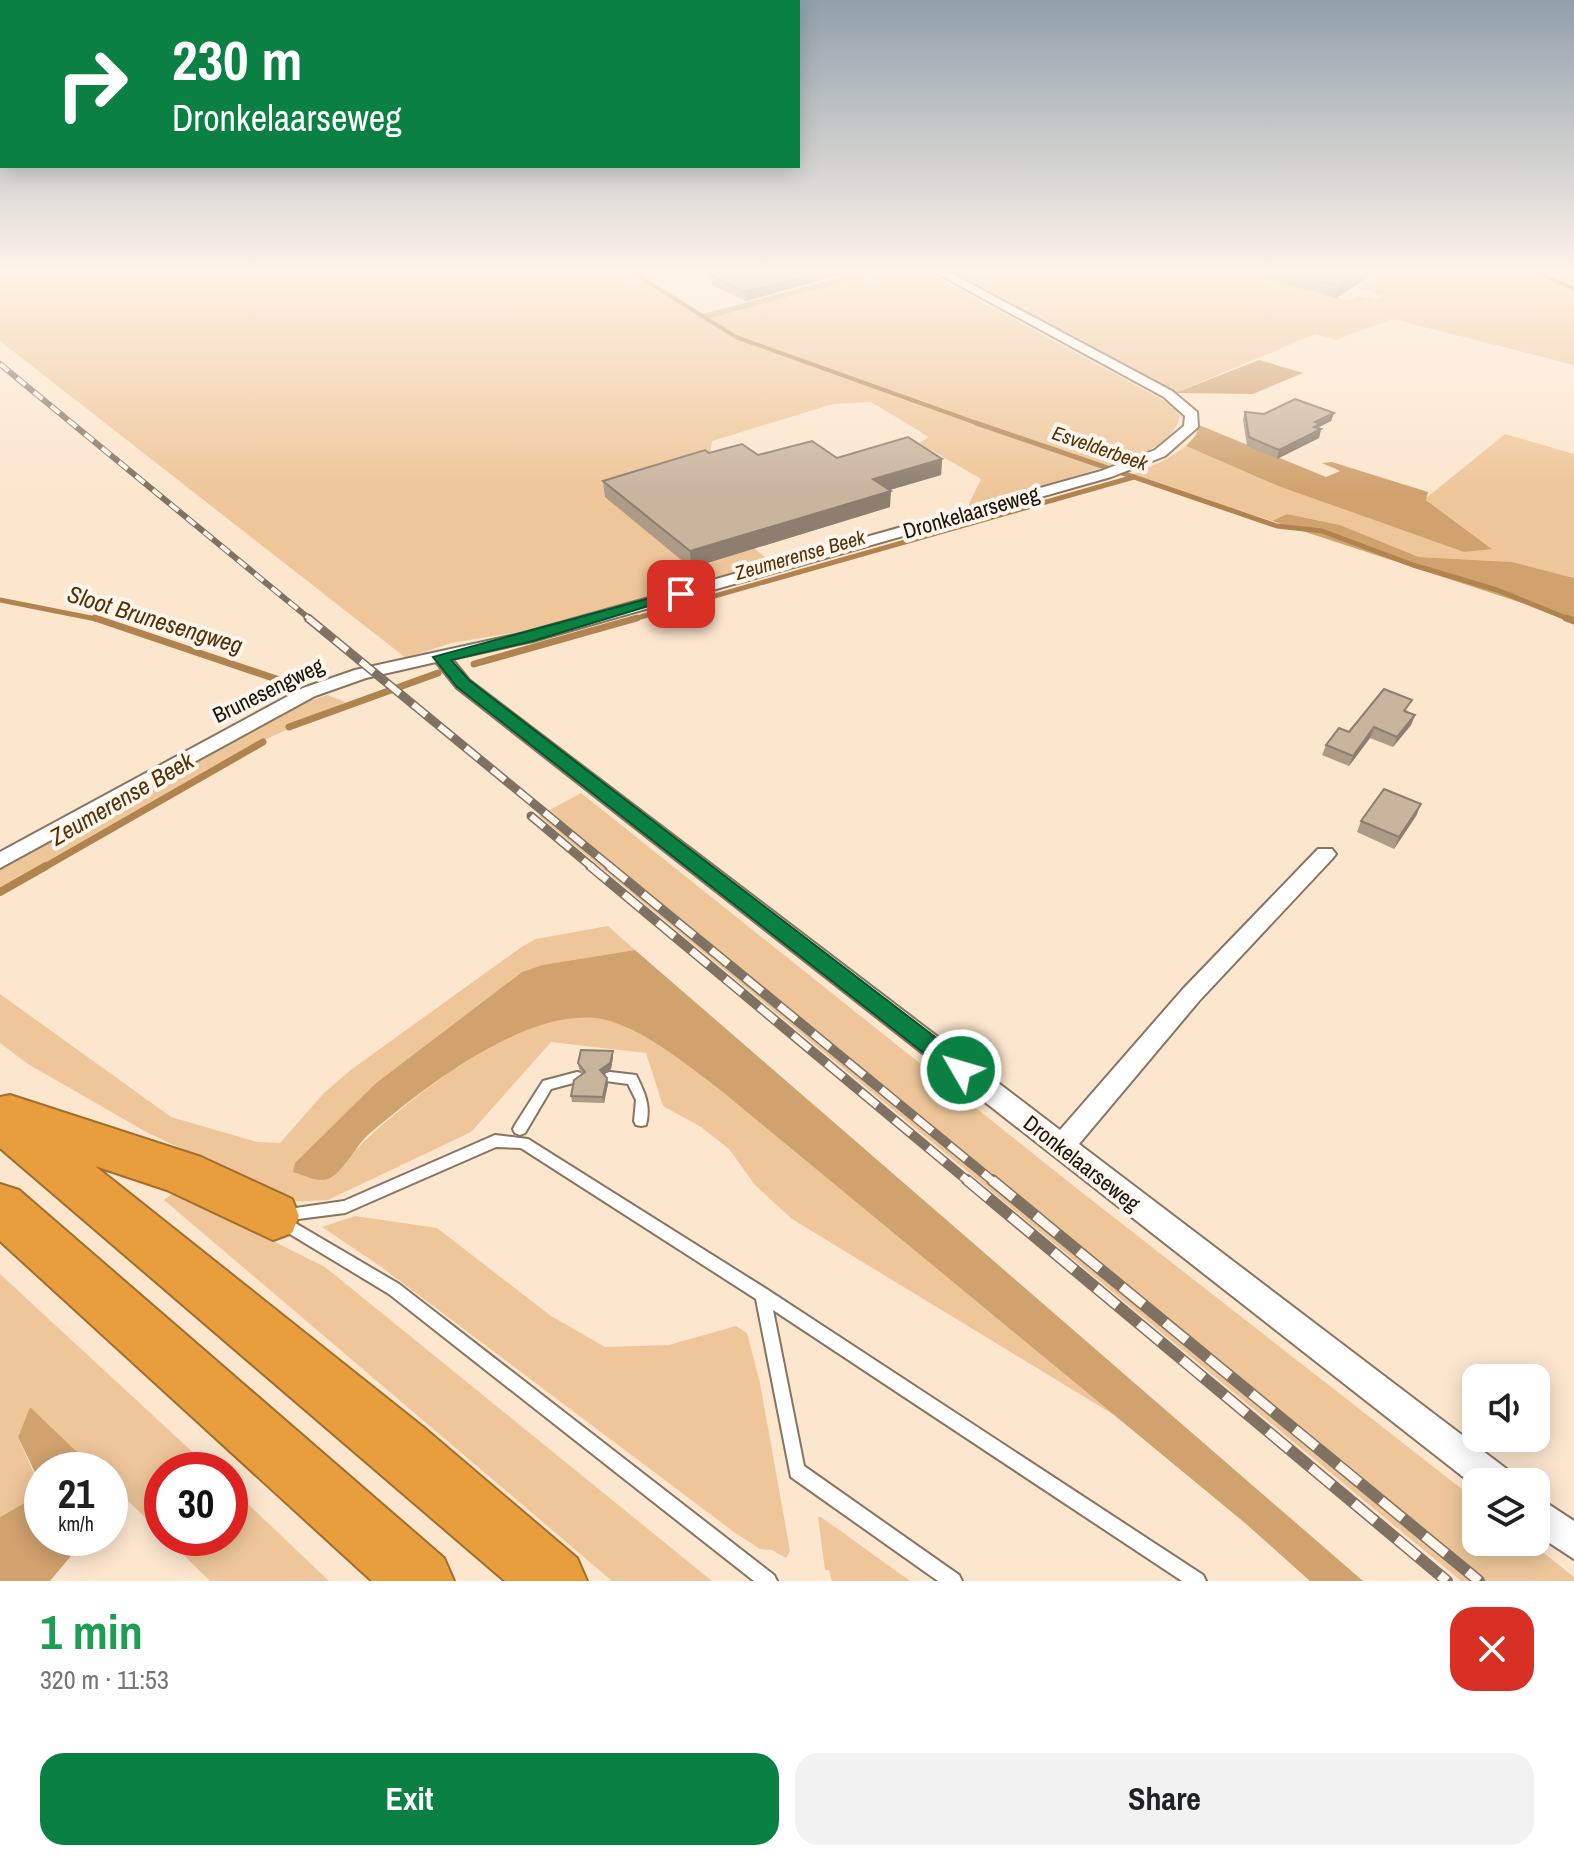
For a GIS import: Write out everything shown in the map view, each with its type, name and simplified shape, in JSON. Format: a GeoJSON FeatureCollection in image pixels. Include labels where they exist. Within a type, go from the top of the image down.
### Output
{"type":"FeatureCollection","features":[{"type":"Feature","properties":{"kind":"highway"},"geometry":{"type":"LineString","coordinates":[[0,1115],[183,1173],[273,1216]]}},
{"type":"Feature","properties":{"kind":"highway"},"geometry":{"type":"LineString","coordinates":[[0,1115],[401,1449],[554,1581]]}},
{"type":"Feature","properties":{"kind":"highway"},"geometry":{"type":"LineString","coordinates":[[0,1207],[421,1581]]}},
{"type":"Feature","properties":{"kind":"street","name":"Dronkelaarseweg"},"geometry":{"type":"LineString","coordinates":[[1072,344],[1184,405],[1192,415],[1191,427],[1160,453],[1129,467],[527,637],[441,657],[463,684],[1478,1468]]}},
{"type":"Feature","properties":{"kind":"street","name":"Brunesengweg"},"geometry":{"type":"LineString","coordinates":[[0,861],[309,692],[361,674],[441,657]]}},
{"type":"Feature","properties":{"kind":"street"},"geometry":{"type":"LineString","coordinates":[[1061,1147],[1191,995],[1325,854]]}},
{"type":"Feature","properties":{"kind":"street"},"geometry":{"type":"LineString","coordinates":[[1550,1524],[1574,1542]]}},
{"type":"Feature","properties":{"kind":"lane"},"geometry":{"type":"LineString","coordinates":[[520,1129],[547,1085],[577,1077]]}},
{"type":"Feature","properties":{"kind":"lane"},"geometry":{"type":"LineString","coordinates":[[610,1077],[632,1079],[642,1100],[641,1121]]}},
{"type":"Feature","properties":{"kind":"lane"},"geometry":{"type":"LineString","coordinates":[[273,1216],[345,1207],[495,1141],[523,1143],[763,1295],[1197,1581]]}},
{"type":"Feature","properties":{"kind":"lane"},"geometry":{"type":"LineString","coordinates":[[273,1216],[394,1289],[768,1581]]}},
{"type":"Feature","properties":{"kind":"lane"},"geometry":{"type":"LineString","coordinates":[[763,1295],[797,1471],[953,1581]]}},
{"type":"Feature","properties":{"kind":"shaded area"},"geometry":{"type":"Polygon","coordinates":[[[4,344],[1059,344],[1173,406],[1180,415],[1169,436],[1134,458],[970,508],[981,479],[919,443],[929,437],[871,402],[833,404],[712,441],[710,456],[693,498],[772,563],[548,627],[451,643],[406,658],[4,344]]]}},
{"type":"Feature","properties":{"kind":"shaded area"},"geometry":{"type":"Polygon","coordinates":[[[1082,344],[1292,344],[1175,393],[1082,344]]]}},
{"type":"Feature","properties":{"kind":"shaded area"},"geometry":{"type":"Polygon","coordinates":[[[1490,344],[1574,344],[1574,365],[1490,344]]]}},
{"type":"Feature","properties":{"kind":"shaded area"},"geometry":{"type":"Polygon","coordinates":[[[1259,360],[1303,373],[1253,394],[1175,393],[1259,360]]]}},
{"type":"Feature","properties":{"kind":"shaded area"},"geometry":{"type":"Polygon","coordinates":[[[1199,425],[1326,477],[1340,471],[1322,463],[1332,462],[1428,492],[1426,500],[1492,549],[1464,552],[1278,486],[1186,446],[1196,435],[1199,425]]]}},
{"type":"Feature","properties":{"kind":"shaded area"},"geometry":{"type":"Polygon","coordinates":[[[1505,434],[1574,454],[1574,578],[1512,562],[1419,557],[1340,525],[1287,514],[1272,521],[1132,475],[1186,446],[1278,486],[1464,552],[1491,548],[1425,499],[1505,434]]]}},
{"type":"Feature","properties":{"kind":"shaded area"},"geometry":{"type":"Polygon","coordinates":[[[1287,514],[1340,525],[1419,557],[1512,562],[1574,578],[1574,620],[1272,521],[1287,514]]]}},
{"type":"Feature","properties":{"kind":"shaded area"},"geometry":{"type":"Polygon","coordinates":[[[327,695],[346,702],[252,746],[0,889],[0,868],[299,705],[327,695]]]}},
{"type":"Feature","properties":{"kind":"shaded area"},"geometry":{"type":"Polygon","coordinates":[[[581,793],[1075,1187],[1462,1489],[1462,1556],[1548,1556],[1574,1577],[1574,1581],[1461,1581],[539,816],[581,793]]]}},
{"type":"Feature","properties":{"kind":"shaded area"},"geometry":{"type":"Polygon","coordinates":[[[608,926],[635,950],[542,965],[522,972],[376,1083],[296,1163],[332,1177],[373,1133],[432,1085],[463,1063],[524,1029],[565,1017],[591,1017],[616,1022],[657,1043],[719,1089],[1114,1415],[792,1219],[755,1185],[729,1149],[701,1127],[663,1106],[646,1053],[551,1042],[471,1132],[328,1200],[284,1202],[236,1184],[191,1153],[148,1133],[28,1064],[0,1043],[0,994],[171,1117],[257,1142],[280,1143],[324,1093],[352,1069],[523,946],[536,939],[608,926]]]}},
{"type":"Feature","properties":{"kind":"shaded area"},"geometry":{"type":"Polygon","coordinates":[[[635,950],[1363,1581],[1310,1581],[1245,1523],[719,1089],[657,1044],[616,1023],[586,1018],[554,1022],[520,1033],[485,1050],[421,1093],[369,1134],[334,1176],[320,1180],[293,1172],[295,1163],[376,1083],[522,972],[542,965],[635,950]]]}},
{"type":"Feature","properties":{"kind":"shaded area"},"geometry":{"type":"Polygon","coordinates":[[[175,1192],[325,1267],[712,1581],[612,1581],[164,1200],[175,1192]]]}},
{"type":"Feature","properties":{"kind":"shaded area"},"geometry":{"type":"Polygon","coordinates":[[[355,1216],[437,1228],[551,1316],[605,1347],[669,1345],[736,1326],[747,1333],[760,1383],[790,1551],[786,1558],[772,1550],[760,1549],[734,1532],[380,1266],[322,1227],[355,1216]]]}},
{"type":"Feature","properties":{"kind":"shaded area"},"geometry":{"type":"Polygon","coordinates":[[[0,1274],[193,1452],[144,1452],[144,1516],[128,1501],[128,1452],[77,1452],[30,1407],[18,1437],[24,1452],[24,1503],[0,1517],[0,1274]]]}},
{"type":"Feature","properties":{"kind":"shaded area"},"geometry":{"type":"Polygon","coordinates":[[[30,1407],[77,1452],[25,1452],[18,1437],[30,1407]]]}},
{"type":"Feature","properties":{"kind":"shaded area"},"geometry":{"type":"Polygon","coordinates":[[[24,1503],[24,1556],[71,1556],[50,1581],[0,1581],[0,1517],[24,1503]]]}},
{"type":"Feature","properties":{"kind":"shaded area"},"geometry":{"type":"Polygon","coordinates":[[[248,1504],[329,1581],[210,1581],[184,1556],[248,1556],[248,1504]]]}},
{"type":"Feature","properties":{"kind":"shaded area"},"geometry":{"type":"Polygon","coordinates":[[[818,1517],[910,1581],[832,1581],[829,1570],[825,1570],[818,1517]]]}},
{"type":"Feature","properties":{"kind":"building"},"geometry":{"type":"Polygon","coordinates":[[[1295,399],[1334,413],[1315,422],[1320,424],[1314,427],[1321,429],[1279,450],[1249,437],[1245,412],[1264,414],[1295,399]]]}},
{"type":"Feature","properties":{"kind":"building"},"geometry":{"type":"Polygon","coordinates":[[[908,437],[942,459],[873,479],[891,491],[690,551],[603,481],[705,450],[709,453],[742,444],[758,455],[812,441],[837,458],[908,437]]]}},
{"type":"Feature","properties":{"kind":"building"},"geometry":{"type":"Polygon","coordinates":[[[1384,689],[1412,700],[1404,711],[1415,715],[1397,737],[1374,727],[1353,756],[1326,745],[1339,728],[1349,732],[1384,689]]]}},
{"type":"Feature","properties":{"kind":"building"},"geometry":{"type":"Polygon","coordinates":[[[1384,789],[1421,804],[1399,837],[1361,821],[1384,789]]]}},
{"type":"Feature","properties":{"kind":"building"},"geometry":{"type":"Polygon","coordinates":[[[581,1050],[613,1051],[610,1063],[600,1070],[607,1078],[603,1097],[571,1096],[574,1080],[585,1072],[578,1063],[581,1050]]]}},
{"type":"Feature","properties":{"kind":"waterway","name":"Esvelderbeek"},"geometry":{"type":"LineString","coordinates":[[755,344],[982,425]]}},
{"type":"Feature","properties":{"kind":"waterway","name":"Esvelderbeek"},"geometry":{"type":"LineString","coordinates":[[976,423],[1134,477]]}},
{"type":"Feature","properties":{"kind":"waterway","name":"Zeumerense Beek"},"geometry":{"type":"LineString","coordinates":[[630,620],[1134,477]]}},
{"type":"Feature","properties":{"kind":"waterway","name":"Esvelderbeek"},"geometry":{"type":"LineString","coordinates":[[1134,477],[1277,526],[1322,531],[1413,565],[1497,590],[1567,618]]}},
{"type":"Feature","properties":{"kind":"waterway","name":"Sloot Brunesengweg"},"geometry":{"type":"LineString","coordinates":[[0,600],[101,620]]}},
{"type":"Feature","properties":{"kind":"waterway","name":"Sloot Brunesengweg"},"geometry":{"type":"LineString","coordinates":[[95,618],[101,620]]}},
{"type":"Feature","properties":{"kind":"waterway","name":"Zeumerense Beek"},"geometry":{"type":"LineString","coordinates":[[474,664],[637,618]]}},
{"type":"Feature","properties":{"kind":"waterway","name":"Esvelderbeek"},"geometry":{"type":"LineString","coordinates":[[1567,618],[1574,621]]}},
{"type":"Feature","properties":{"kind":"waterway","name":"Esvelderbeek"},"geometry":{"type":"LineString","coordinates":[[1567,618],[1571,620]]}},
{"type":"Feature","properties":{"kind":"waterway","name":"Sloot Brunesengweg"},"geometry":{"type":"LineString","coordinates":[[101,620],[297,686]]}},
{"type":"Feature","properties":{"kind":"waterway","name":"Zeumerense Beek"},"geometry":{"type":"LineString","coordinates":[[289,727],[438,673]]}},
{"type":"Feature","properties":{"kind":"waterway","name":"Zeumerense Beek"},"geometry":{"type":"LineString","coordinates":[[43,868],[263,742]]}},
{"type":"Feature","properties":{"kind":"waterway","name":"Zeumerense Beek"},"geometry":{"type":"LineString","coordinates":[[0,892],[46,866]]}},
{"type":"Feature","properties":{"kind":"railway"},"geometry":{"type":"LineString","coordinates":[[0,364],[311,620]]}},
{"type":"Feature","properties":{"kind":"railway"},"geometry":{"type":"LineString","coordinates":[[308,618],[612,868]]}},
{"type":"Feature","properties":{"kind":"railway"},"geometry":{"type":"LineString","coordinates":[[531,816],[593,868]]}},
{"type":"Feature","properties":{"kind":"railway"},"geometry":{"type":"LineString","coordinates":[[590,866],[969,1182]]}},
{"type":"Feature","properties":{"kind":"railway"},"geometry":{"type":"LineString","coordinates":[[609,866],[994,1182]]}},
{"type":"Feature","properties":{"kind":"railway"},"geometry":{"type":"LineString","coordinates":[[967,1180],[1447,1581]]}},
{"type":"Feature","properties":{"kind":"railway"},"geometry":{"type":"LineString","coordinates":[[992,1180],[1479,1581]]}},
{"type":"Feature","properties":{"kind":"route"},"geometry":{"type":"LineString","coordinates":[[681,594],[527,637],[441,657],[463,684],[961,1070]]}}]}
